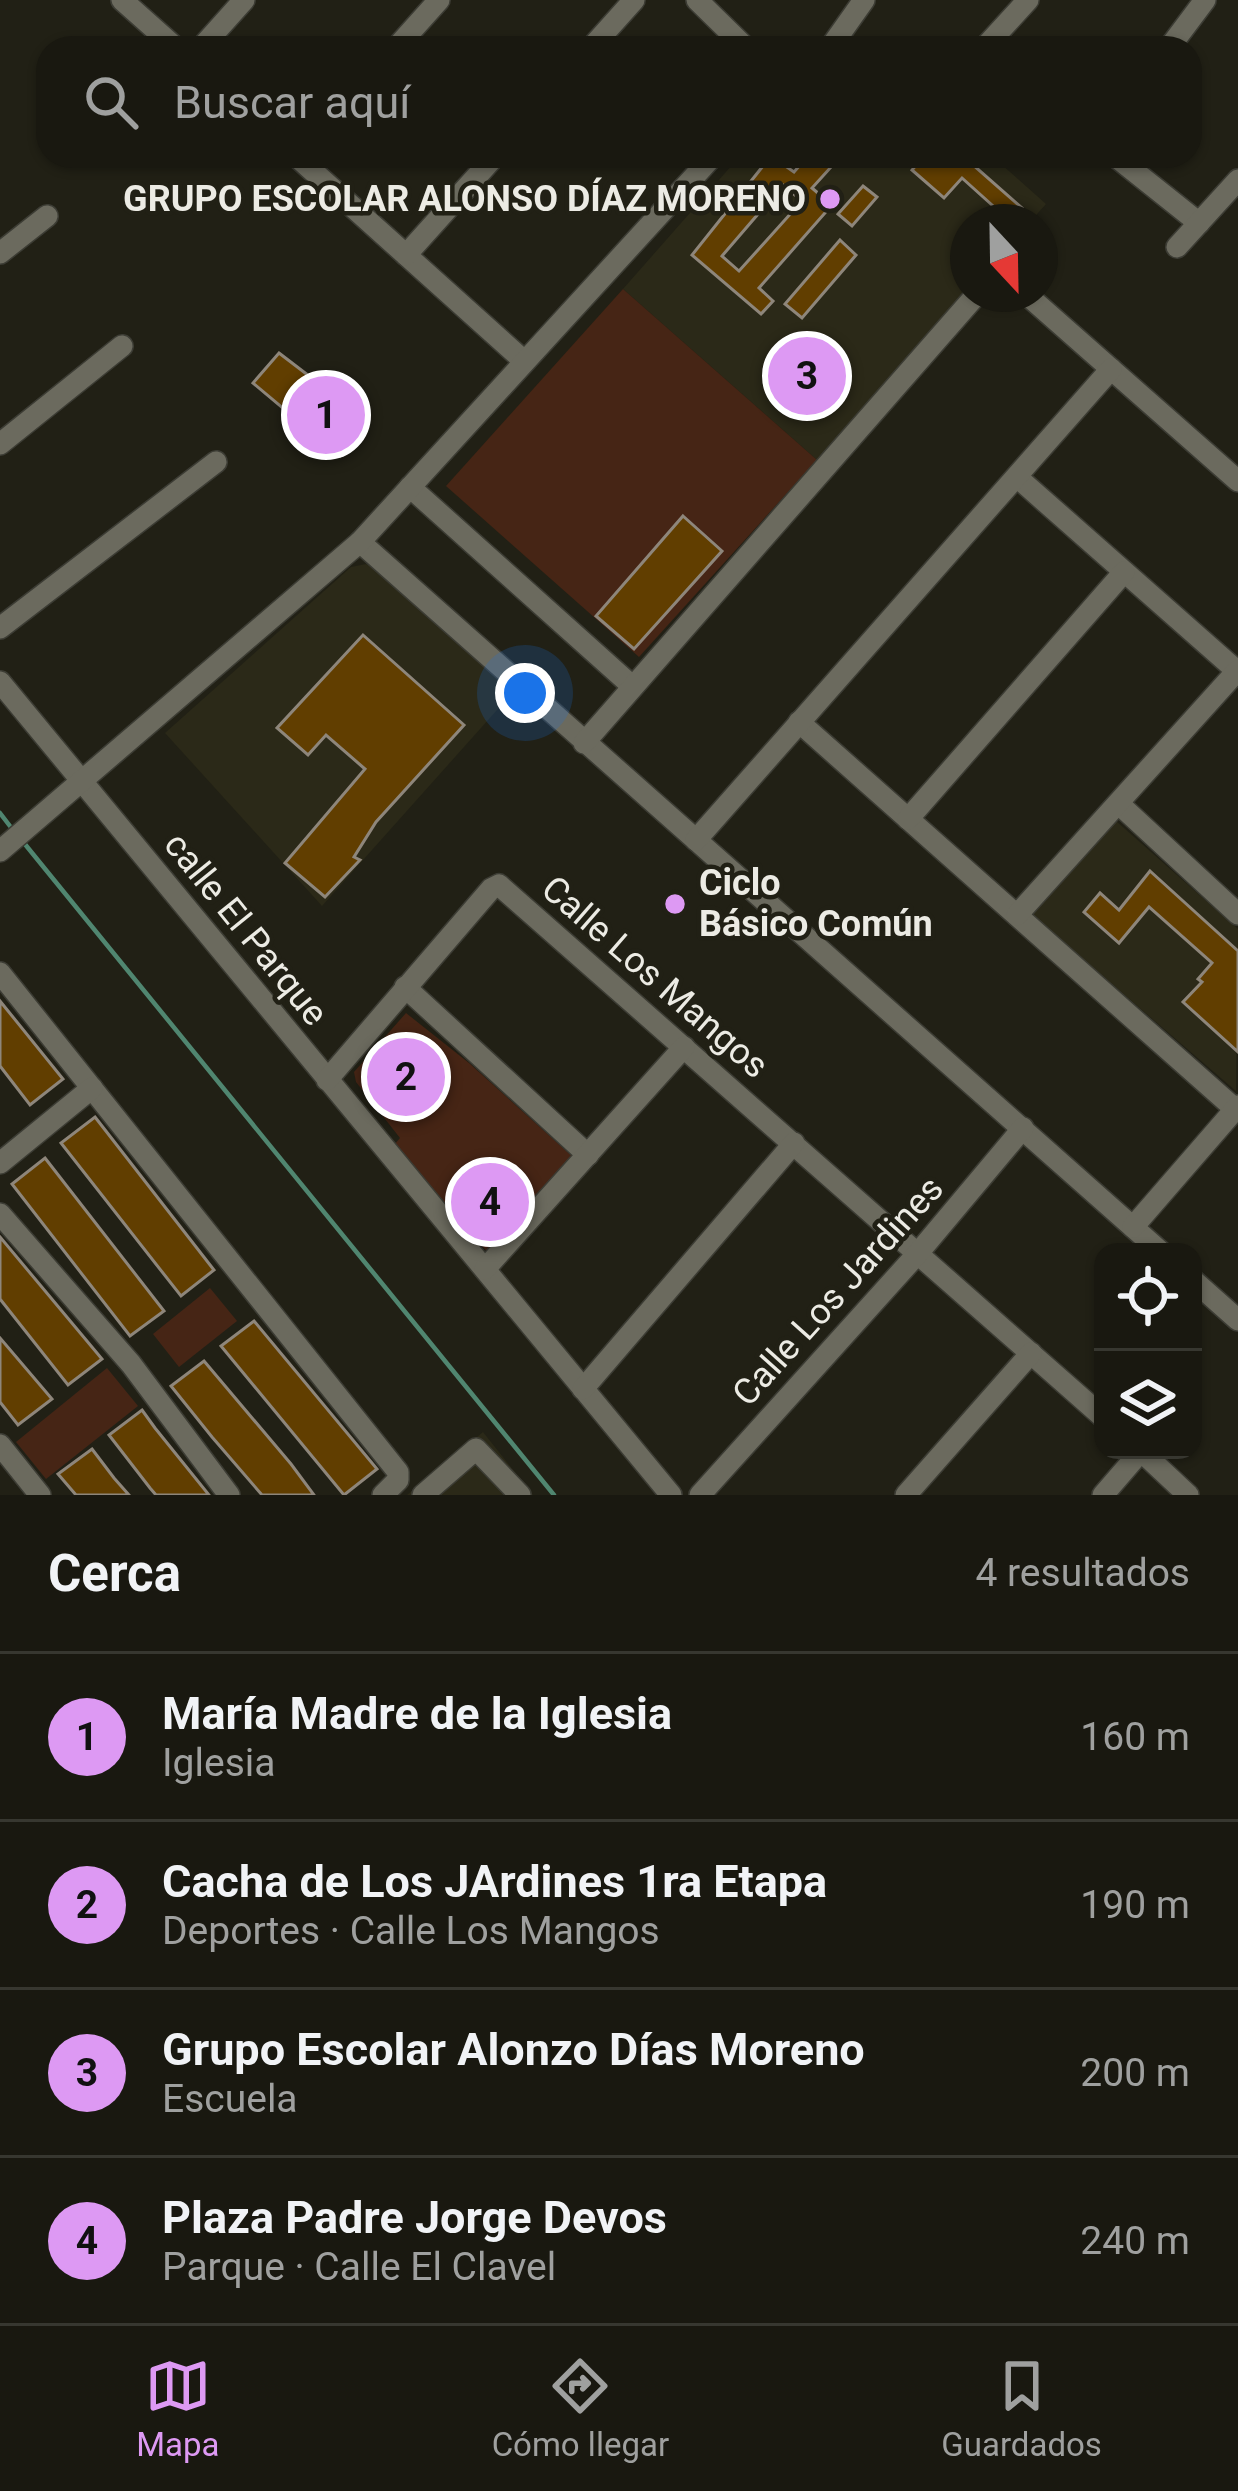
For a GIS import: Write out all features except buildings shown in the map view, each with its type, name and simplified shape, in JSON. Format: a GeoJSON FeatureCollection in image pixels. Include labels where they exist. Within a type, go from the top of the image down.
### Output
{"type":"FeatureCollection","features":[{"type":"Feature","properties":{"kind":"street"},"geometry":{"type":"LineString","coordinates":[[122,0],[162,36]]}},
{"type":"Feature","properties":{"kind":"street"},"geometry":{"type":"LineString","coordinates":[[212,36],[244,0]]}},
{"type":"Feature","properties":{"kind":"street"},"geometry":{"type":"LineString","coordinates":[[407,36],[440,0]]}},
{"type":"Feature","properties":{"kind":"street"},"geometry":{"type":"LineString","coordinates":[[602,36],[634,0]]}},
{"type":"Feature","properties":{"kind":"street"},"geometry":{"type":"LineString","coordinates":[[697,0],[734,36]]}},
{"type":"Feature","properties":{"kind":"street"},"geometry":{"type":"LineString","coordinates":[[838,36],[864,0]]}},
{"type":"Feature","properties":{"kind":"street"},"geometry":{"type":"LineString","coordinates":[[997,36],[1028,0]]}},
{"type":"Feature","properties":{"kind":"street"},"geometry":{"type":"LineString","coordinates":[[1178,36],[1205,0]]}},
{"type":"Feature","properties":{"kind":"street"},"geometry":{"type":"LineString","coordinates":[[310,168],[524,361]]}},
{"type":"Feature","properties":{"kind":"street"},"geometry":{"type":"LineString","coordinates":[[406,255],[484,168]]}},
{"type":"Feature","properties":{"kind":"street"},"geometry":{"type":"LineString","coordinates":[[13,840],[360,542],[702,168]]}},
{"type":"Feature","properties":{"kind":"street"},"geometry":{"type":"LineString","coordinates":[[1130,168],[1199,223]]}},
{"type":"Feature","properties":{"kind":"street"},"geometry":{"type":"LineString","coordinates":[[1177,248],[1238,180]]}},
{"type":"Feature","properties":{"kind":"street"},"geometry":{"type":"LineString","coordinates":[[0,254],[47,215]]}},
{"type":"Feature","properties":{"kind":"street"},"geometry":{"type":"LineString","coordinates":[[584,742],[961,312]]}},
{"type":"Feature","properties":{"kind":"street"},"geometry":{"type":"LineString","coordinates":[[1046,312],[1238,481]]}},
{"type":"Feature","properties":{"kind":"street"},"geometry":{"type":"LineString","coordinates":[[0,444],[122,346]]}},
{"type":"Feature","properties":{"kind":"street"},"geometry":{"type":"LineString","coordinates":[[696,840],[1111,369]]}},
{"type":"Feature","properties":{"kind":"street"},"geometry":{"type":"LineString","coordinates":[[0,628],[216,462]]}},
{"type":"Feature","properties":{"kind":"street"},"geometry":{"type":"LineString","coordinates":[[1017,477],[1238,672],[1017,915]]}},
{"type":"Feature","properties":{"kind":"street"},"geometry":{"type":"LineString","coordinates":[[410,487],[632,686]]}},
{"type":"Feature","properties":{"kind":"street"},"geometry":{"type":"LineString","coordinates":[[360,542],[1151,1243]]}},
{"type":"Feature","properties":{"kind":"street"},"geometry":{"type":"LineString","coordinates":[[908,819],[1124,572]]}},
{"type":"Feature","properties":{"kind":"street","name":"calle El Parque"},"geometry":{"type":"LineString","coordinates":[[0,682],[671,1495]]}},
{"type":"Feature","properties":{"kind":"street"},"geometry":{"type":"LineString","coordinates":[[799,722],[1237,1108],[1132,1227]]}},
{"type":"Feature","properties":{"kind":"street"},"geometry":{"type":"LineString","coordinates":[[1119,805],[1234,902]]}},
{"type":"Feature","properties":{"kind":"street","name":"Calle Los Mangos"},"geometry":{"type":"LineString","coordinates":[[327,1080],[499,885],[914,1248]]}},
{"type":"Feature","properties":{"kind":"street"},"geometry":{"type":"LineString","coordinates":[[0,973],[398,1472],[398,1480],[383,1495]]}},
{"type":"Feature","properties":{"kind":"street"},"geometry":{"type":"LineString","coordinates":[[406,988],[588,1154]]}},
{"type":"Feature","properties":{"kind":"street"},"geometry":{"type":"LineString","coordinates":[[485,1269],[684,1047]]}},
{"type":"Feature","properties":{"kind":"street"},"geometry":{"type":"LineString","coordinates":[[0,1163],[92,1088]]}},
{"type":"Feature","properties":{"kind":"street","name":"Calle Los Jardines"},"geometry":{"type":"LineString","coordinates":[[700,1495],[1023,1129]]}},
{"type":"Feature","properties":{"kind":"street"},"geometry":{"type":"LineString","coordinates":[[583,1389],[794,1143]]}},
{"type":"Feature","properties":{"kind":"street"},"geometry":{"type":"LineString","coordinates":[[0,1214],[131,1364],[229,1495]]}},
{"type":"Feature","properties":{"kind":"street"},"geometry":{"type":"LineString","coordinates":[[914,1248],[1094,1409]]}},
{"type":"Feature","properties":{"kind":"street"},"geometry":{"type":"LineString","coordinates":[[1202,1288],[1238,1320]]}},
{"type":"Feature","properties":{"kind":"street"},"geometry":{"type":"LineString","coordinates":[[907,1495],[1031,1353]]}},
{"type":"Feature","properties":{"kind":"street"},"geometry":{"type":"LineString","coordinates":[[0,1445],[40,1495]]}},
{"type":"Feature","properties":{"kind":"street"},"geometry":{"type":"LineString","coordinates":[[438,1490],[476,1449],[520,1495]]}},
{"type":"Feature","properties":{"kind":"street"},"geometry":{"type":"LineString","coordinates":[[1103,1495],[1134,1459]]}},
{"type":"Feature","properties":{"kind":"street"},"geometry":{"type":"LineString","coordinates":[[1150,1459],[1188,1495]]}},
{"type":"Feature","properties":{"kind":"shaded area"},"geometry":{"type":"Polygon","coordinates":[[[729,168],[1006,168],[1046,204],[950,204],[950,312],[817,460],[623,289],[729,168]]]}},
{"type":"Feature","properties":{"kind":"shaded area"},"geometry":{"type":"Polygon","coordinates":[[[623,289],[817,460],[639,657],[446,486],[623,289]]]}},
{"type":"Feature","properties":{"kind":"shaded area"},"geometry":{"type":"Polygon","coordinates":[[[366,564],[381,569],[514,691],[322,906],[165,733],[351,567],[366,564]]]}},
{"type":"Feature","properties":{"kind":"shaded area"},"geometry":{"type":"Polygon","coordinates":[[[1116,821],[1238,929],[1236,1091],[1034,917],[1033,912],[1116,821]]]}},
{"type":"Feature","properties":{"kind":"shaded area"},"geometry":{"type":"Polygon","coordinates":[[[406,1013],[574,1158],[489,1254],[394,1145],[400,1138],[356,1082],[354,1072],[406,1013]]]}},
{"type":"Feature","properties":{"kind":"shaded area"},"geometry":{"type":"Polygon","coordinates":[[[210,1288],[237,1321],[179,1367],[153,1334],[210,1288]]]}},
{"type":"Feature","properties":{"kind":"shaded area"},"geometry":{"type":"Polygon","coordinates":[[[107,1368],[138,1406],[46,1479],[16,1442],[107,1368]]]}},
{"type":"Feature","properties":{"kind":"shaded area"},"geometry":{"type":"Polygon","coordinates":[[[483,1432],[533,1495],[407,1495],[483,1432]]]}},
{"type":"Feature","properties":{"kind":"waterway"},"geometry":{"type":"LineString","coordinates":[[0,813],[13,830]]}},
{"type":"Feature","properties":{"kind":"waterway"},"geometry":{"type":"LineString","coordinates":[[24,843],[554,1495]]}},
{"type":"Feature","properties":{"kind":"place","name":"GRUPO ESCOLAR ALONSO DÍAZ MORENO"},"geometry":{"type":"Point","coordinates":[830,199]}},
{"type":"Feature","properties":{"kind":"place","name":"Grupo Escolar Alonzo Días Moreno"},"geometry":{"type":"Point","coordinates":[807,376]}},
{"type":"Feature","properties":{"kind":"place","name":"María Madre de la Iglesia"},"geometry":{"type":"Point","coordinates":[326,415]}},
{"type":"Feature","properties":{"kind":"place","name":"Ciclo Básico Común"},"geometry":{"type":"Point","coordinates":[675,904]}},
{"type":"Feature","properties":{"kind":"place","name":"Cacha de Los JArdines 1ra Etapa"},"geometry":{"type":"Point","coordinates":[406,1077]}},
{"type":"Feature","properties":{"kind":"place","name":"Plaza Padre Jorge Devos"},"geometry":{"type":"Point","coordinates":[490,1202]}}]}
